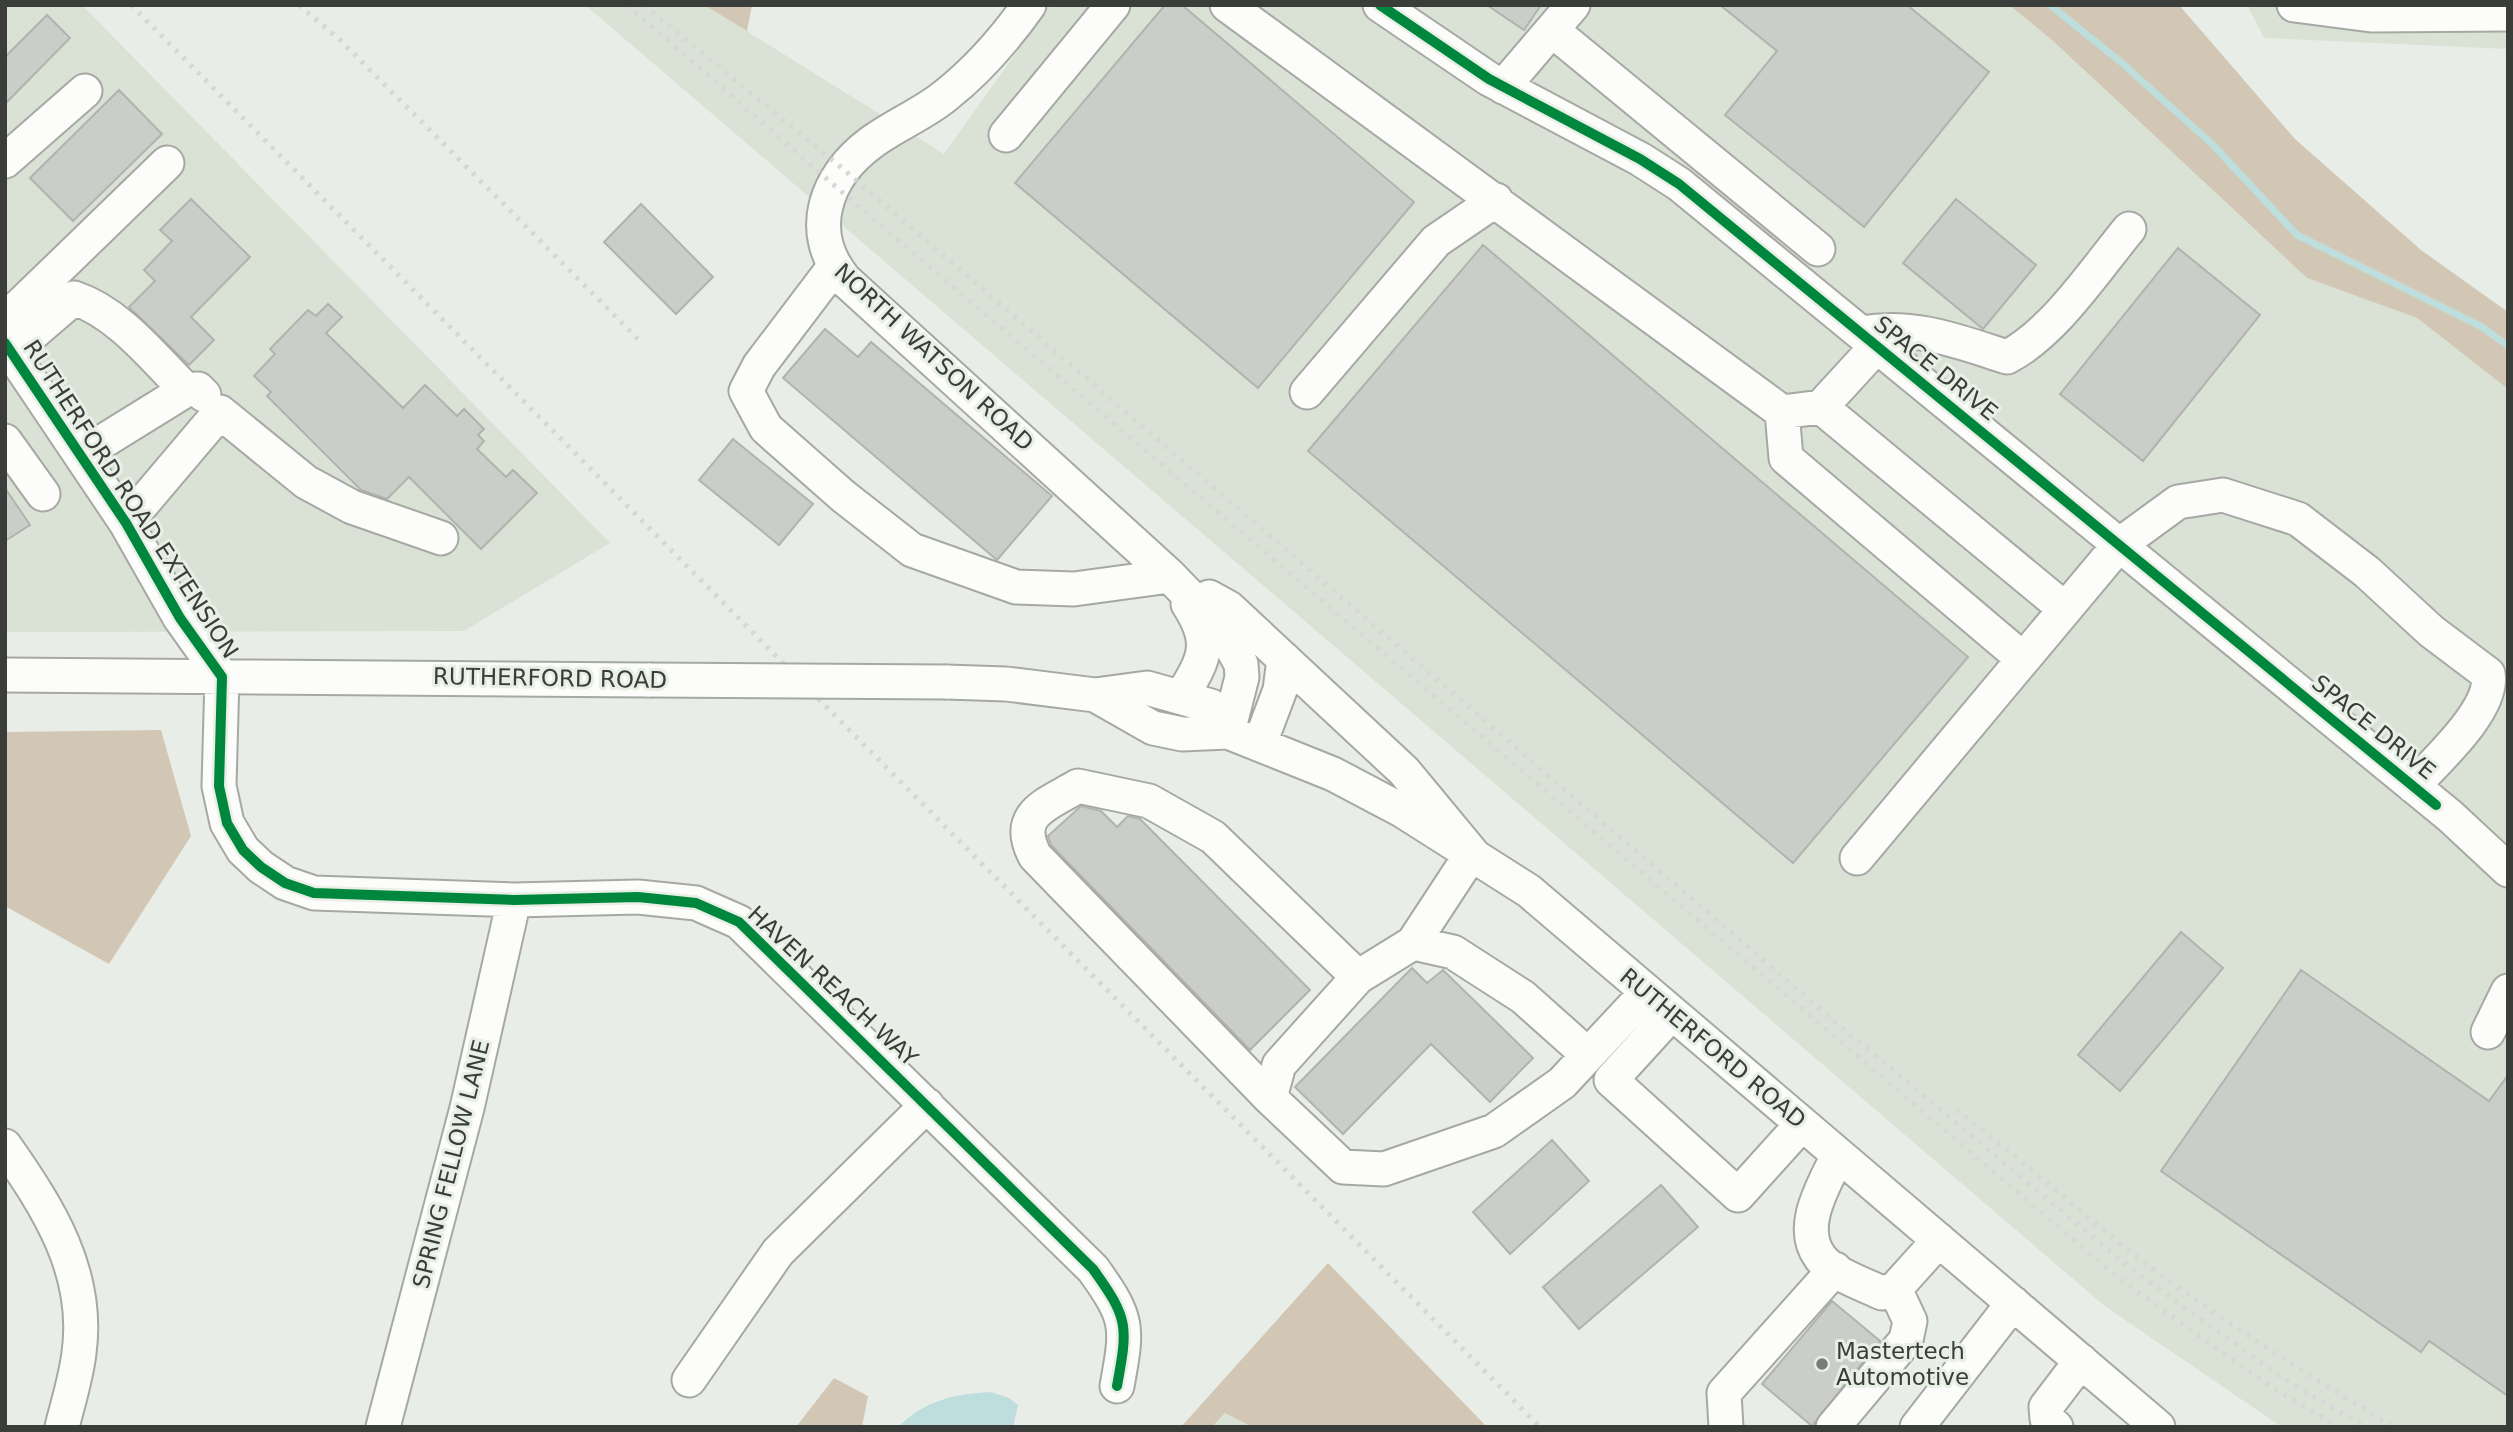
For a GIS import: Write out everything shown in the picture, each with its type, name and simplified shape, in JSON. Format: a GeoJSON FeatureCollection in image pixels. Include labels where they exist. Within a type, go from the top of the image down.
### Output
{"type":"FeatureCollection","features":[{"type":"Feature","properties":{"kind":"street","name":"NORTH WATSON ROAD"},"geometry":{"type":"LineString","coordinates":[[1029,5],[1001,43],[968,77],[922,112],[872,142],[843,169],[827,200],[822,225],[826,250],[834,267],[1170,576],[1223,631],[1241,664],[1242,677],[1228,732]]}},
{"type":"Feature","properties":{"kind":"street"},"geometry":{"type":"LineString","coordinates":[[1006,135],[1113,5]]}},
{"type":"Feature","properties":{"kind":"street"},"geometry":{"type":"LineString","coordinates":[[1227,5],[1782,412],[1821,407],[2065,609]]}},
{"type":"Feature","properties":{"kind":"street","name":"SPACE DRIVE"},"geometry":{"type":"LineString","coordinates":[[1380,5],[1503,87],[1640,159],[1679,184],[2425,796],[2508,870]]}},
{"type":"Feature","properties":{"kind":"street"},"geometry":{"type":"LineString","coordinates":[[1503,87],[1573,5]]}},
{"type":"Feature","properties":{"kind":"street"},"geometry":{"type":"LineString","coordinates":[[2294,5],[2371,15],[2508,14]]}},
{"type":"Feature","properties":{"kind":"street"},"geometry":{"type":"LineString","coordinates":[[1553,31],[1818,249]]}},
{"type":"Feature","properties":{"kind":"street"},"geometry":{"type":"LineString","coordinates":[[5,161],[85,91]]}},
{"type":"Feature","properties":{"kind":"street"},"geometry":{"type":"LineString","coordinates":[[7,339],[167,163]]}},
{"type":"Feature","properties":{"kind":"street"},"geometry":{"type":"LineString","coordinates":[[1307,393],[1436,241],[1496,200]]}},
{"type":"Feature","properties":{"kind":"street"},"geometry":{"type":"LineString","coordinates":[[1821,407],[1869,340],[1887,329],[1950,337],[2007,357],[2043,331],[2129,229]]}},
{"type":"Feature","properties":{"kind":"street"},"geometry":{"type":"LineString","coordinates":[[834,267],[760,366],[746,391],[766,428],[843,496],[912,550],[1016,587],[1074,589],[1170,576]]}},
{"type":"Feature","properties":{"kind":"street"},"geometry":{"type":"LineString","coordinates":[[7,339],[74,298],[93,304],[186,390]]}},
{"type":"Feature","properties":{"kind":"street","name":"RUTHERFORD ROAD EXTENSION"},"geometry":{"type":"LineString","coordinates":[[7,339],[126,523],[180,618],[222,677]]}},
{"type":"Feature","properties":{"kind":"street"},"geometry":{"type":"LineString","coordinates":[[81,455],[186,390],[198,389],[220,412],[306,482],[352,507],[441,538]]}},
{"type":"Feature","properties":{"kind":"street"},"geometry":{"type":"LineString","coordinates":[[126,523],[220,412]]}},
{"type":"Feature","properties":{"kind":"street"},"geometry":{"type":"LineString","coordinates":[[1782,412],[1786,458],[2023,659]]}},
{"type":"Feature","properties":{"kind":"street"},"geometry":{"type":"LineString","coordinates":[[5,441],[43,494]]}},
{"type":"Feature","properties":{"kind":"street"},"geometry":{"type":"LineString","coordinates":[[1857,858],[2119,545],[2178,502],[2223,495],[2298,519],[2367,572],[2431,631],[2488,674],[2491,686],[2478,712],[2425,796]]}},
{"type":"Feature","properties":{"kind":"street","name":"NORTH WATSON ROAD"},"geometry":{"type":"LineString","coordinates":[[1170,576],[1229,608],[1404,771],[1472,853]]}},
{"type":"Feature","properties":{"kind":"street","name":"NORTH WATSON ROAD"},"geometry":{"type":"LineString","coordinates":[[1170,576],[1197,619],[1205,639],[1203,660],[1182,696]]}},
{"type":"Feature","properties":{"kind":"street"},"geometry":{"type":"LineString","coordinates":[[1260,743],[1280,690],[1284,659]]}},
{"type":"Feature","properties":{"kind":"street","name":"RUTHERFORD ROAD"},"geometry":{"type":"LineString","coordinates":[[5,675],[514,676],[650,680],[946,682],[1006,684],[1095,695],[1147,688],[1211,706],[1228,732]]}},
{"type":"Feature","properties":{"kind":"street","name":"HAVEN REACH WAY"},"geometry":{"type":"LineString","coordinates":[[222,677],[219,786],[227,823],[243,850],[261,867],[285,883],[314,892],[514,900],[638,897],[696,903],[739,922],[1093,1269],[1117,1303],[1126,1338],[1116,1386]]}},
{"type":"Feature","properties":{"kind":"street","name":"RUTHERFORD ROAD"},"geometry":{"type":"LineString","coordinates":[[1095,695],[1153,728],[1182,734],[1228,732],[1345,780],[1403,811],[1529,891],[2158,1427]]}},
{"type":"Feature","properties":{"kind":"street"},"geometry":{"type":"LineString","coordinates":[[1357,977],[1213,837],[1149,802],[1078,786],[1044,806],[1028,822],[1025,838],[1035,856],[1270,1098],[1343,1167],[1384,1169],[1494,1131],[1562,1083],[1647,992]]}},
{"type":"Feature","properties":{"kind":"street"},"geometry":{"type":"LineString","coordinates":[[1270,1098],[1279,1065],[1357,977],[1413,943],[1472,853]]}},
{"type":"Feature","properties":{"kind":"street","name":"SPRING FELLOW LANE"},"geometry":{"type":"LineString","coordinates":[[383,1427],[467,1108],[514,900]]}},
{"type":"Feature","properties":{"kind":"street"},"geometry":{"type":"LineString","coordinates":[[1413,943],[1453,952],[1523,997],[1588,1055]]}},
{"type":"Feature","properties":{"kind":"street"},"geometry":{"type":"LineString","coordinates":[[2488,1032],[2508,991]]}},
{"type":"Feature","properties":{"kind":"street"},"geometry":{"type":"LineString","coordinates":[[1672,1013],[1611,1080],[1738,1195],[1802,1124]]}},
{"type":"Feature","properties":{"kind":"street"},"geometry":{"type":"LineString","coordinates":[[689,1380],[778,1252],[927,1105]]}},
{"type":"Feature","properties":{"kind":"street"},"geometry":{"type":"LineString","coordinates":[[5,1146],[51,1215],[76,1281],[82,1311],[79,1354],[62,1427]]}},
{"type":"Feature","properties":{"kind":"street"},"geometry":{"type":"LineString","coordinates":[[1838,1155],[1814,1206],[1811,1234],[1820,1258],[1835,1269],[1882,1293],[1895,1289],[1939,1240]]}},
{"type":"Feature","properties":{"kind":"street"},"geometry":{"type":"LineString","coordinates":[[1726,1427],[1724,1393],[1835,1269]]}},
{"type":"Feature","properties":{"kind":"street"},"geometry":{"type":"LineString","coordinates":[[1833,1427],[1906,1340],[1910,1321],[1895,1289]]}},
{"type":"Feature","properties":{"kind":"street"},"geometry":{"type":"LineString","coordinates":[[1917,1427],[2013,1303]]}},
{"type":"Feature","properties":{"kind":"street"},"geometry":{"type":"LineString","coordinates":[[2056,1427],[2047,1419],[2046,1407],[2081,1362]]}},
{"type":"Feature","properties":{"kind":"shaded area"},"geometry":{"type":"Polygon","coordinates":[[[5,5],[82,5],[610,543],[464,631],[5,632],[5,5]]]}},
{"type":"Feature","properties":{"kind":"shaded area"},"geometry":{"type":"Polygon","coordinates":[[[585,5],[705,5],[944,154],[1050,5],[2009,5],[2052,40],[2307,278],[2417,318],[2508,389],[2508,1427],[2282,1427],[2106,1307],[585,5]]]}},
{"type":"Feature","properties":{"kind":"shaded area"},"geometry":{"type":"Polygon","coordinates":[[[752,5],[747,31],[706,6],[752,5]]]}},
{"type":"Feature","properties":{"kind":"shaded area"},"geometry":{"type":"Polygon","coordinates":[[[2009,5],[2179,5],[2295,139],[2421,250],[2508,312],[2508,389],[2417,318],[2307,278],[2052,40],[2009,5]]]}},
{"type":"Feature","properties":{"kind":"shaded area"},"geometry":{"type":"Polygon","coordinates":[[[2247,5],[2508,5],[2508,49],[2264,38],[2247,5]]]}},
{"type":"Feature","properties":{"kind":"shaded area"},"geometry":{"type":"Polygon","coordinates":[[[161,730],[191,836],[109,964],[5,906],[5,732],[161,730]]]}},
{"type":"Feature","properties":{"kind":"shaded area"},"geometry":{"type":"Polygon","coordinates":[[[1328,1263],[1487,1427],[1252,1427],[1225,1413],[1212,1427],[1181,1427],[1328,1263]]]}},
{"type":"Feature","properties":{"kind":"shaded area"},"geometry":{"type":"Polygon","coordinates":[[[834,1378],[868,1396],[862,1427],[796,1427],[834,1378]]]}},
{"type":"Feature","properties":{"kind":"shaded area"},"geometry":{"type":"Polygon","coordinates":[[[1225,1413],[1252,1427],[1212,1427],[1225,1413]]]}},
{"type":"Feature","properties":{"kind":"water"},"geometry":{"type":"Polygon","coordinates":[[[991,1392],[1009,1398],[1018,1405],[1013,1427],[898,1427],[919,1410],[941,1400],[991,1392]]]}},
{"type":"Feature","properties":{"kind":"building"},"geometry":{"type":"Polygon","coordinates":[[[1165,5],[1182,5],[1414,202],[1258,388],[1015,183],[1165,5]]]}},
{"type":"Feature","properties":{"kind":"building"},"geometry":{"type":"Polygon","coordinates":[[[1487,5],[1541,5],[1524,30],[1487,5]]]}},
{"type":"Feature","properties":{"kind":"building"},"geometry":{"type":"Polygon","coordinates":[[[1720,5],[1907,5],[1989,72],[1864,227],[1725,115],[1777,51],[1720,5]]]}},
{"type":"Feature","properties":{"kind":"building"},"geometry":{"type":"Polygon","coordinates":[[[47,15],[70,38],[5,104],[5,57],[47,15]]]}},
{"type":"Feature","properties":{"kind":"building"},"geometry":{"type":"Polygon","coordinates":[[[119,90],[162,134],[73,221],[30,178],[119,90]]]}},
{"type":"Feature","properties":{"kind":"building"},"geometry":{"type":"Polygon","coordinates":[[[191,199],[250,257],[191,317],[214,340],[189,365],[129,307],[155,281],[144,270],[172,241],[160,230],[191,199]]]}},
{"type":"Feature","properties":{"kind":"building"},"geometry":{"type":"Polygon","coordinates":[[[1956,199],[2036,265],[1983,329],[1903,263],[1956,199]]]}},
{"type":"Feature","properties":{"kind":"building"},"geometry":{"type":"Polygon","coordinates":[[[641,204],[713,277],[676,314],[604,242],[641,204]]]}},
{"type":"Feature","properties":{"kind":"building"},"geometry":{"type":"Polygon","coordinates":[[[1483,245],[1968,657],[1793,863],[1308,451],[1483,245]]]}},
{"type":"Feature","properties":{"kind":"building"},"geometry":{"type":"Polygon","coordinates":[[[2178,248],[2260,315],[2143,461],[2060,394],[2178,248]]]}},
{"type":"Feature","properties":{"kind":"building"},"geometry":{"type":"Polygon","coordinates":[[[328,304],[342,317],[326,333],[403,408],[425,385],[457,416],[464,409],[484,429],[478,435],[484,441],[477,449],[506,477],[513,470],[537,493],[481,549],[409,477],[387,499],[361,490],[267,396],[271,392],[254,376],[275,354],[270,349],[308,310],[316,316],[328,304]]]}},
{"type":"Feature","properties":{"kind":"building"},"geometry":{"type":"Polygon","coordinates":[[[825,329],[858,357],[871,342],[1052,496],[997,560],[783,378],[825,329]]]}},
{"type":"Feature","properties":{"kind":"building"},"geometry":{"type":"Polygon","coordinates":[[[733,439],[813,504],[779,545],[699,480],[733,439]]]}},
{"type":"Feature","properties":{"kind":"building"},"geometry":{"type":"Polygon","coordinates":[[[5,488],[30,525],[5,541],[5,488]]]}},
{"type":"Feature","properties":{"kind":"building"},"geometry":{"type":"Polygon","coordinates":[[[1081,806],[1101,811],[1117,827],[1128,816],[1140,819],[1310,990],[1250,1050],[1051,845],[1048,836],[1081,806]]]}},
{"type":"Feature","properties":{"kind":"building"},"geometry":{"type":"Polygon","coordinates":[[[2181,932],[2223,968],[2120,1091],[2078,1055],[2181,932]]]}},
{"type":"Feature","properties":{"kind":"building"},"geometry":{"type":"Polygon","coordinates":[[[1412,968],[1427,983],[1443,970],[1533,1058],[1490,1102],[1431,1044],[1343,1134],[1295,1087],[1412,968]]]}},
{"type":"Feature","properties":{"kind":"building"},"geometry":{"type":"Polygon","coordinates":[[[2301,970],[2489,1101],[2508,1075],[2508,1396],[2429,1341],[2421,1352],[2161,1171],[2301,970]]]}},
{"type":"Feature","properties":{"kind":"building"},"geometry":{"type":"Polygon","coordinates":[[[1552,1140],[1589,1181],[1510,1254],[1473,1212],[1552,1140]]]}},
{"type":"Feature","properties":{"kind":"building"},"geometry":{"type":"Polygon","coordinates":[[[1661,1185],[1698,1227],[1579,1329],[1543,1287],[1661,1185]]]}},
{"type":"Feature","properties":{"kind":"building","name":"Mastertech Automotive"},"geometry":{"type":"Polygon","coordinates":[[[1832,1301],[1880,1341],[1812,1426],[1762,1384],[1832,1301]]]}},
{"type":"Feature","properties":{"kind":"waterway"},"geometry":{"type":"LineString","coordinates":[[2050,5],[2122,63],[2212,144],[2297,235],[2482,327],[2508,346]]}},
{"type":"Feature","properties":{"kind":"railway"},"geometry":{"type":"LineString","coordinates":[[131,5],[1540,1427]]}},
{"type":"Feature","properties":{"kind":"railway"},"geometry":{"type":"LineString","coordinates":[[299,5],[340,40],[639,340]]}},
{"type":"Feature","properties":{"kind":"railway"},"geometry":{"type":"LineString","coordinates":[[627,5],[835,186],[2121,1280],[2271,1387],[2339,1427]]}},
{"type":"Feature","properties":{"kind":"railway"},"geometry":{"type":"LineString","coordinates":[[644,5],[843,169],[1834,1021],[2130,1268],[2281,1377],[2365,1427]]}},
{"type":"Feature","properties":{"kind":"railway"},"geometry":{"type":"LineString","coordinates":[[1956,1110],[2168,1280],[2263,1345],[2394,1427]]}},
{"type":"Feature","properties":{"kind":"cycle path"},"geometry":{"type":"LineString","coordinates":[[1380,5],[1489,79],[1640,159],[1679,184],[2436,805]]}},
{"type":"Feature","properties":{"kind":"cycle path"},"geometry":{"type":"LineString","coordinates":[[5,343],[126,523],[180,618],[222,677],[219,786],[227,823],[243,850],[261,867],[285,883],[314,893],[514,900],[638,897],[696,903],[739,922],[1093,1269],[1113,1300],[1123,1324],[1123,1349],[1117,1386]]}},
{"type":"Feature","properties":{"kind":"place","name":"Mastertech Automotive"},"geometry":{"type":"Point","coordinates":[1822,1364]}}]}
